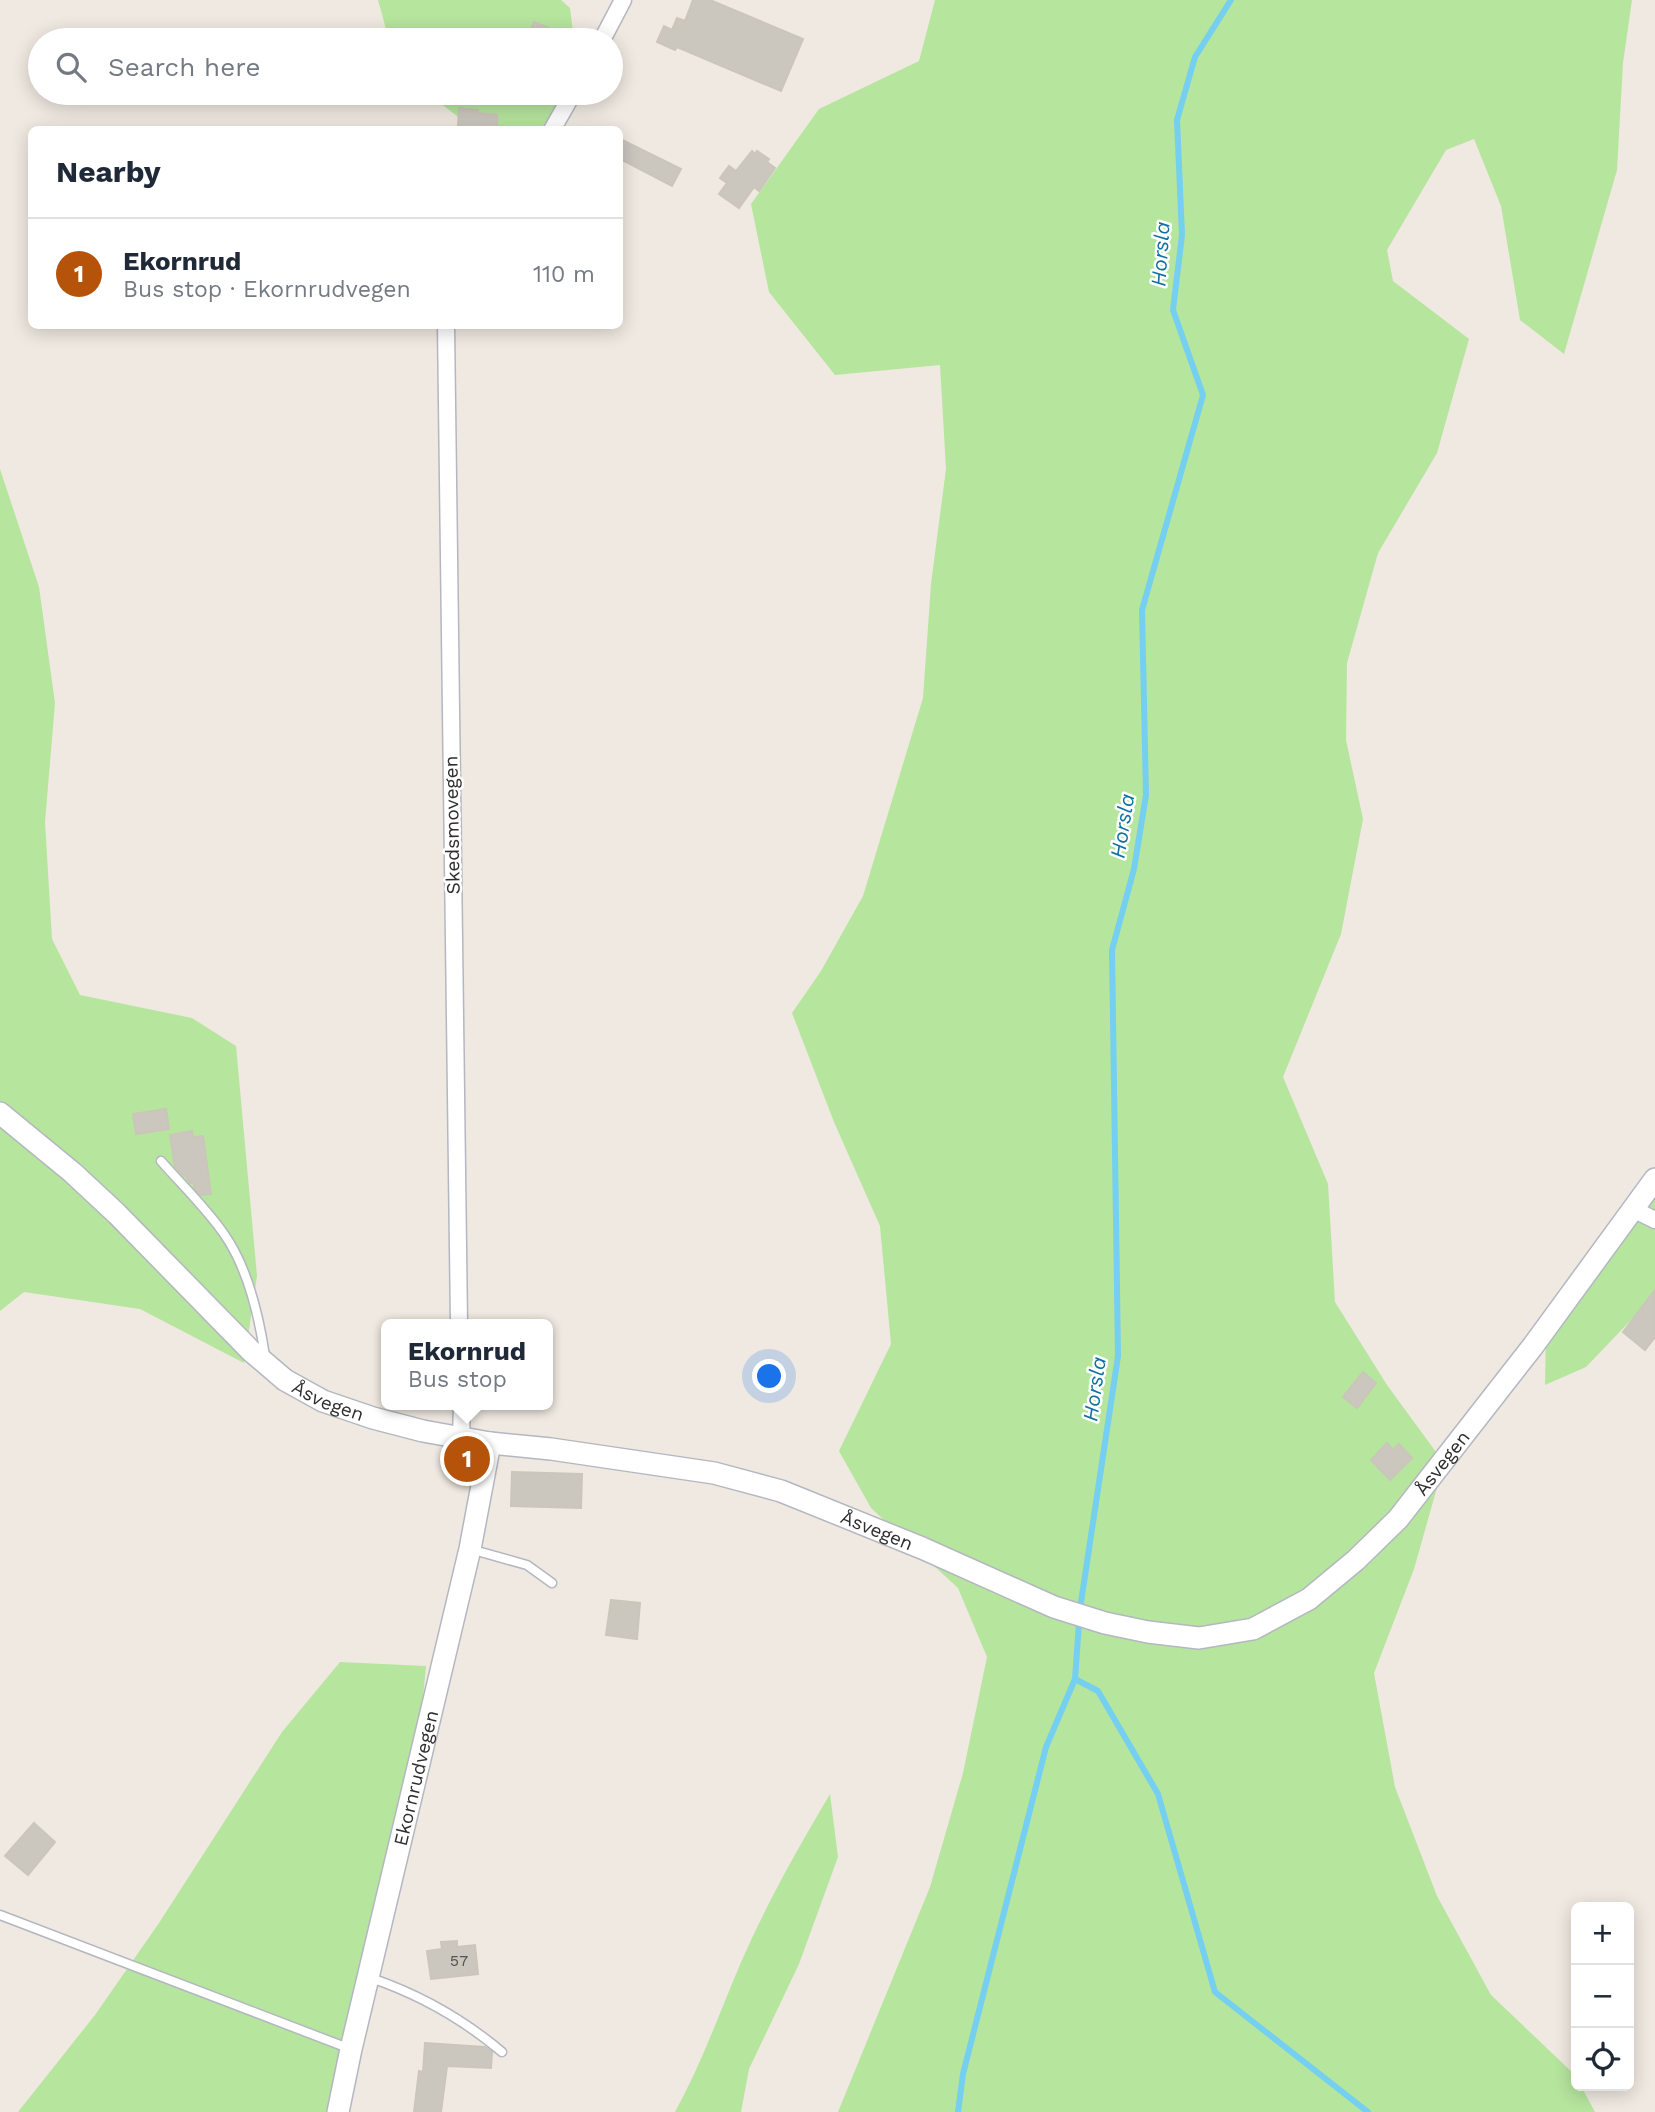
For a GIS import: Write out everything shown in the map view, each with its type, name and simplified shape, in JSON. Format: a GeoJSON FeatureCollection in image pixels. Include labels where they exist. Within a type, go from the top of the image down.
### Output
{"type":"FeatureCollection","features":[{"type":"Feature","properties":{"kind":"main road","name":"Åsvegen"},"geometry":{"type":"LineString","coordinates":[[0,1113],[74,1173],[285,1380],[323,1401],[373,1418],[461,1438],[714,1474],[781,1491],[922,1548],[1055,1607],[1105,1623],[1148,1632],[1199,1638],[1253,1629],[1309,1599],[1356,1560],[1398,1519],[1533,1346],[1655,1179]]}},
{"type":"Feature","properties":{"kind":"main road","name":"Ekornrudvegen"},"geometry":{"type":"LineString","coordinates":[[338,2112],[470,1549],[489,1443]]}},
{"type":"Feature","properties":{"kind":"street"},"geometry":{"type":"LineString","coordinates":[[608,28],[623,0]]}},
{"type":"Feature","properties":{"kind":"street"},"geometry":{"type":"LineString","coordinates":[[554,126],[566,105]]}},
{"type":"Feature","properties":{"kind":"street","name":"Skedsmovegen"},"geometry":{"type":"LineString","coordinates":[[446,329],[458,1319]]}},
{"type":"Feature","properties":{"kind":"street"},"geometry":{"type":"LineString","coordinates":[[1633,1209],[1655,1220]]}},
{"type":"Feature","properties":{"kind":"street"},"geometry":{"type":"LineString","coordinates":[[461,1410],[461,1438]]}},
{"type":"Feature","properties":{"kind":"lane"},"geometry":{"type":"LineString","coordinates":[[161,1161],[225,1235],[240,1262],[262,1334],[266,1363]]}},
{"type":"Feature","properties":{"kind":"lane"},"geometry":{"type":"LineString","coordinates":[[470,1549],[527,1564],[552,1583]]}},
{"type":"Feature","properties":{"kind":"lane"},"geometry":{"type":"LineString","coordinates":[[0,1915],[351,2049]]}},
{"type":"Feature","properties":{"kind":"lane"},"geometry":{"type":"LineString","coordinates":[[368,1977],[394,1986],[438,2008],[484,2037],[502,2052]]}},
{"type":"Feature","properties":{"kind":"green space"},"geometry":{"type":"Polygon","coordinates":[[[378,0],[561,0],[570,8],[572,28],[386,28],[378,0]]]}},
{"type":"Feature","properties":{"kind":"green space"},"geometry":{"type":"Polygon","coordinates":[[[935,0],[1632,0],[1623,63],[1617,170],[1564,354],[1520,320],[1501,206],[1474,139],[1446,150],[1387,250],[1393,281],[1469,339],[1437,453],[1378,553],[1347,663],[1346,740],[1363,819],[1341,934],[1283,1077],[1328,1184],[1335,1302],[1387,1385],[1444,1463],[1414,1569],[1374,1673],[1395,1787],[1437,1896],[1491,1995],[1571,2071],[1571,2091],[1584,2091],[1595,2112],[838,2112],[930,1887],[963,1773],[987,1657],[958,1588],[871,1508],[839,1451],[891,1344],[880,1226],[834,1122],[792,1013],[821,971],[863,896],[923,698],[931,584],[946,469],[940,365],[835,375],[769,292],[751,204],[819,109],[919,61],[935,0]]]}},
{"type":"Feature","properties":{"kind":"green space"},"geometry":{"type":"Polygon","coordinates":[[[443,105],[558,105],[543,126],[470,126],[443,105]]]}},
{"type":"Feature","properties":{"kind":"green space"},"geometry":{"type":"Polygon","coordinates":[[[0,469],[39,587],[55,703],[45,822],[52,939],[80,995],[192,1018],[236,1046],[257,1276],[244,1363],[140,1309],[24,1292],[0,1311],[0,469]]]}},
{"type":"Feature","properties":{"kind":"green space"},"geometry":{"type":"Polygon","coordinates":[[[1655,1183],[1655,1295],[1586,1367],[1545,1385],[1546,1334],[1655,1183]]]}},
{"type":"Feature","properties":{"kind":"green space"},"geometry":{"type":"Polygon","coordinates":[[[340,1662],[426,1666],[415,1782],[343,2112],[18,2112],[95,2015],[159,1923],[282,1732],[340,1662]]]}},
{"type":"Feature","properties":{"kind":"green space"},"geometry":{"type":"Polygon","coordinates":[[[830,1794],[838,1857],[799,1964],[749,2069],[741,2112],[675,2112],[762,1918],[830,1794]]]}},
{"type":"Feature","properties":{"kind":"building"},"geometry":{"type":"Polygon","coordinates":[[[693,0],[710,0],[803,39],[781,91],[677,47],[675,50],[657,42],[664,26],[672,30],[677,18],[685,21],[693,0]]]}},
{"type":"Feature","properties":{"kind":"building"},"geometry":{"type":"Polygon","coordinates":[[[534,22],[549,28],[532,28],[534,22]]]}},
{"type":"Feature","properties":{"kind":"building"},"geometry":{"type":"Polygon","coordinates":[[[459,108],[497,115],[497,126],[458,126],[459,108]]]}},
{"type":"Feature","properties":{"kind":"building"},"geometry":{"type":"Polygon","coordinates":[[[623,140],[681,169],[672,186],[623,161],[623,140]]]}},
{"type":"Feature","properties":{"kind":"building"},"geometry":{"type":"Polygon","coordinates":[[[752,151],[755,154],[757,151],[769,159],[767,162],[775,168],[759,191],[754,187],[739,208],[719,194],[727,183],[720,178],[729,166],[736,171],[752,151]]]}},
{"type":"Feature","properties":{"kind":"building"},"geometry":{"type":"Polygon","coordinates":[[[166,1109],[169,1129],[136,1134],[133,1114],[166,1109]]]}},
{"type":"Feature","properties":{"kind":"building"},"geometry":{"type":"Polygon","coordinates":[[[192,1131],[193,1137],[203,1136],[211,1194],[201,1195],[194,1188],[194,1182],[190,1183],[175,1167],[170,1135],[192,1131]]]}},
{"type":"Feature","properties":{"kind":"building"},"geometry":{"type":"Polygon","coordinates":[[[1655,1290],[1655,1337],[1645,1350],[1623,1332],[1655,1290]]]}},
{"type":"Feature","properties":{"kind":"building"},"geometry":{"type":"Polygon","coordinates":[[[1363,1372],[1376,1383],[1357,1408],[1343,1397],[1363,1372]]]}},
{"type":"Feature","properties":{"kind":"building"},"geometry":{"type":"Polygon","coordinates":[[[1387,1443],[1393,1450],[1399,1444],[1412,1458],[1390,1480],[1371,1460],[1387,1443]]]}},
{"type":"Feature","properties":{"kind":"building"},"geometry":{"type":"Polygon","coordinates":[[[512,1472],[582,1474],[581,1508],[511,1506],[512,1472]]]}},
{"type":"Feature","properties":{"kind":"building"},"geometry":{"type":"Polygon","coordinates":[[[611,1600],[640,1603],[637,1639],[606,1635],[611,1600]]]}},
{"type":"Feature","properties":{"kind":"building"},"geometry":{"type":"Polygon","coordinates":[[[34,1823],[55,1842],[28,1875],[5,1856],[34,1823]]]}},
{"type":"Feature","properties":{"kind":"building"},"geometry":{"type":"Polygon","coordinates":[[[457,1941],[457,1947],[475,1945],[478,1974],[431,1979],[427,1951],[442,1949],[441,1942],[457,1941]]]}},
{"type":"Feature","properties":{"kind":"building"},"geometry":{"type":"Polygon","coordinates":[[[425,2043],[485,2047],[492,2052],[491,2068],[447,2066],[441,2112],[414,2112],[419,2071],[423,2072],[425,2043]]]}},
{"type":"Feature","properties":{"kind":"waterway","name":"Horsla"},"geometry":{"type":"LineString","coordinates":[[958,2112],[963,2074],[1046,1747],[1075,1679],[1080,1609],[1118,1356],[1112,950],[1134,869],[1146,795],[1142,610],[1203,395],[1173,310],[1182,235],[1177,120],[1195,57],[1231,0]]}},
{"type":"Feature","properties":{"kind":"waterway"},"geometry":{"type":"LineString","coordinates":[[1075,1679],[1098,1691],[1158,1794],[1215,1992],[1368,2112]]}},
{"type":"Feature","properties":{"kind":"place","name":"Ekornrud"},"geometry":{"type":"Point","coordinates":[467,1459]}}]}
